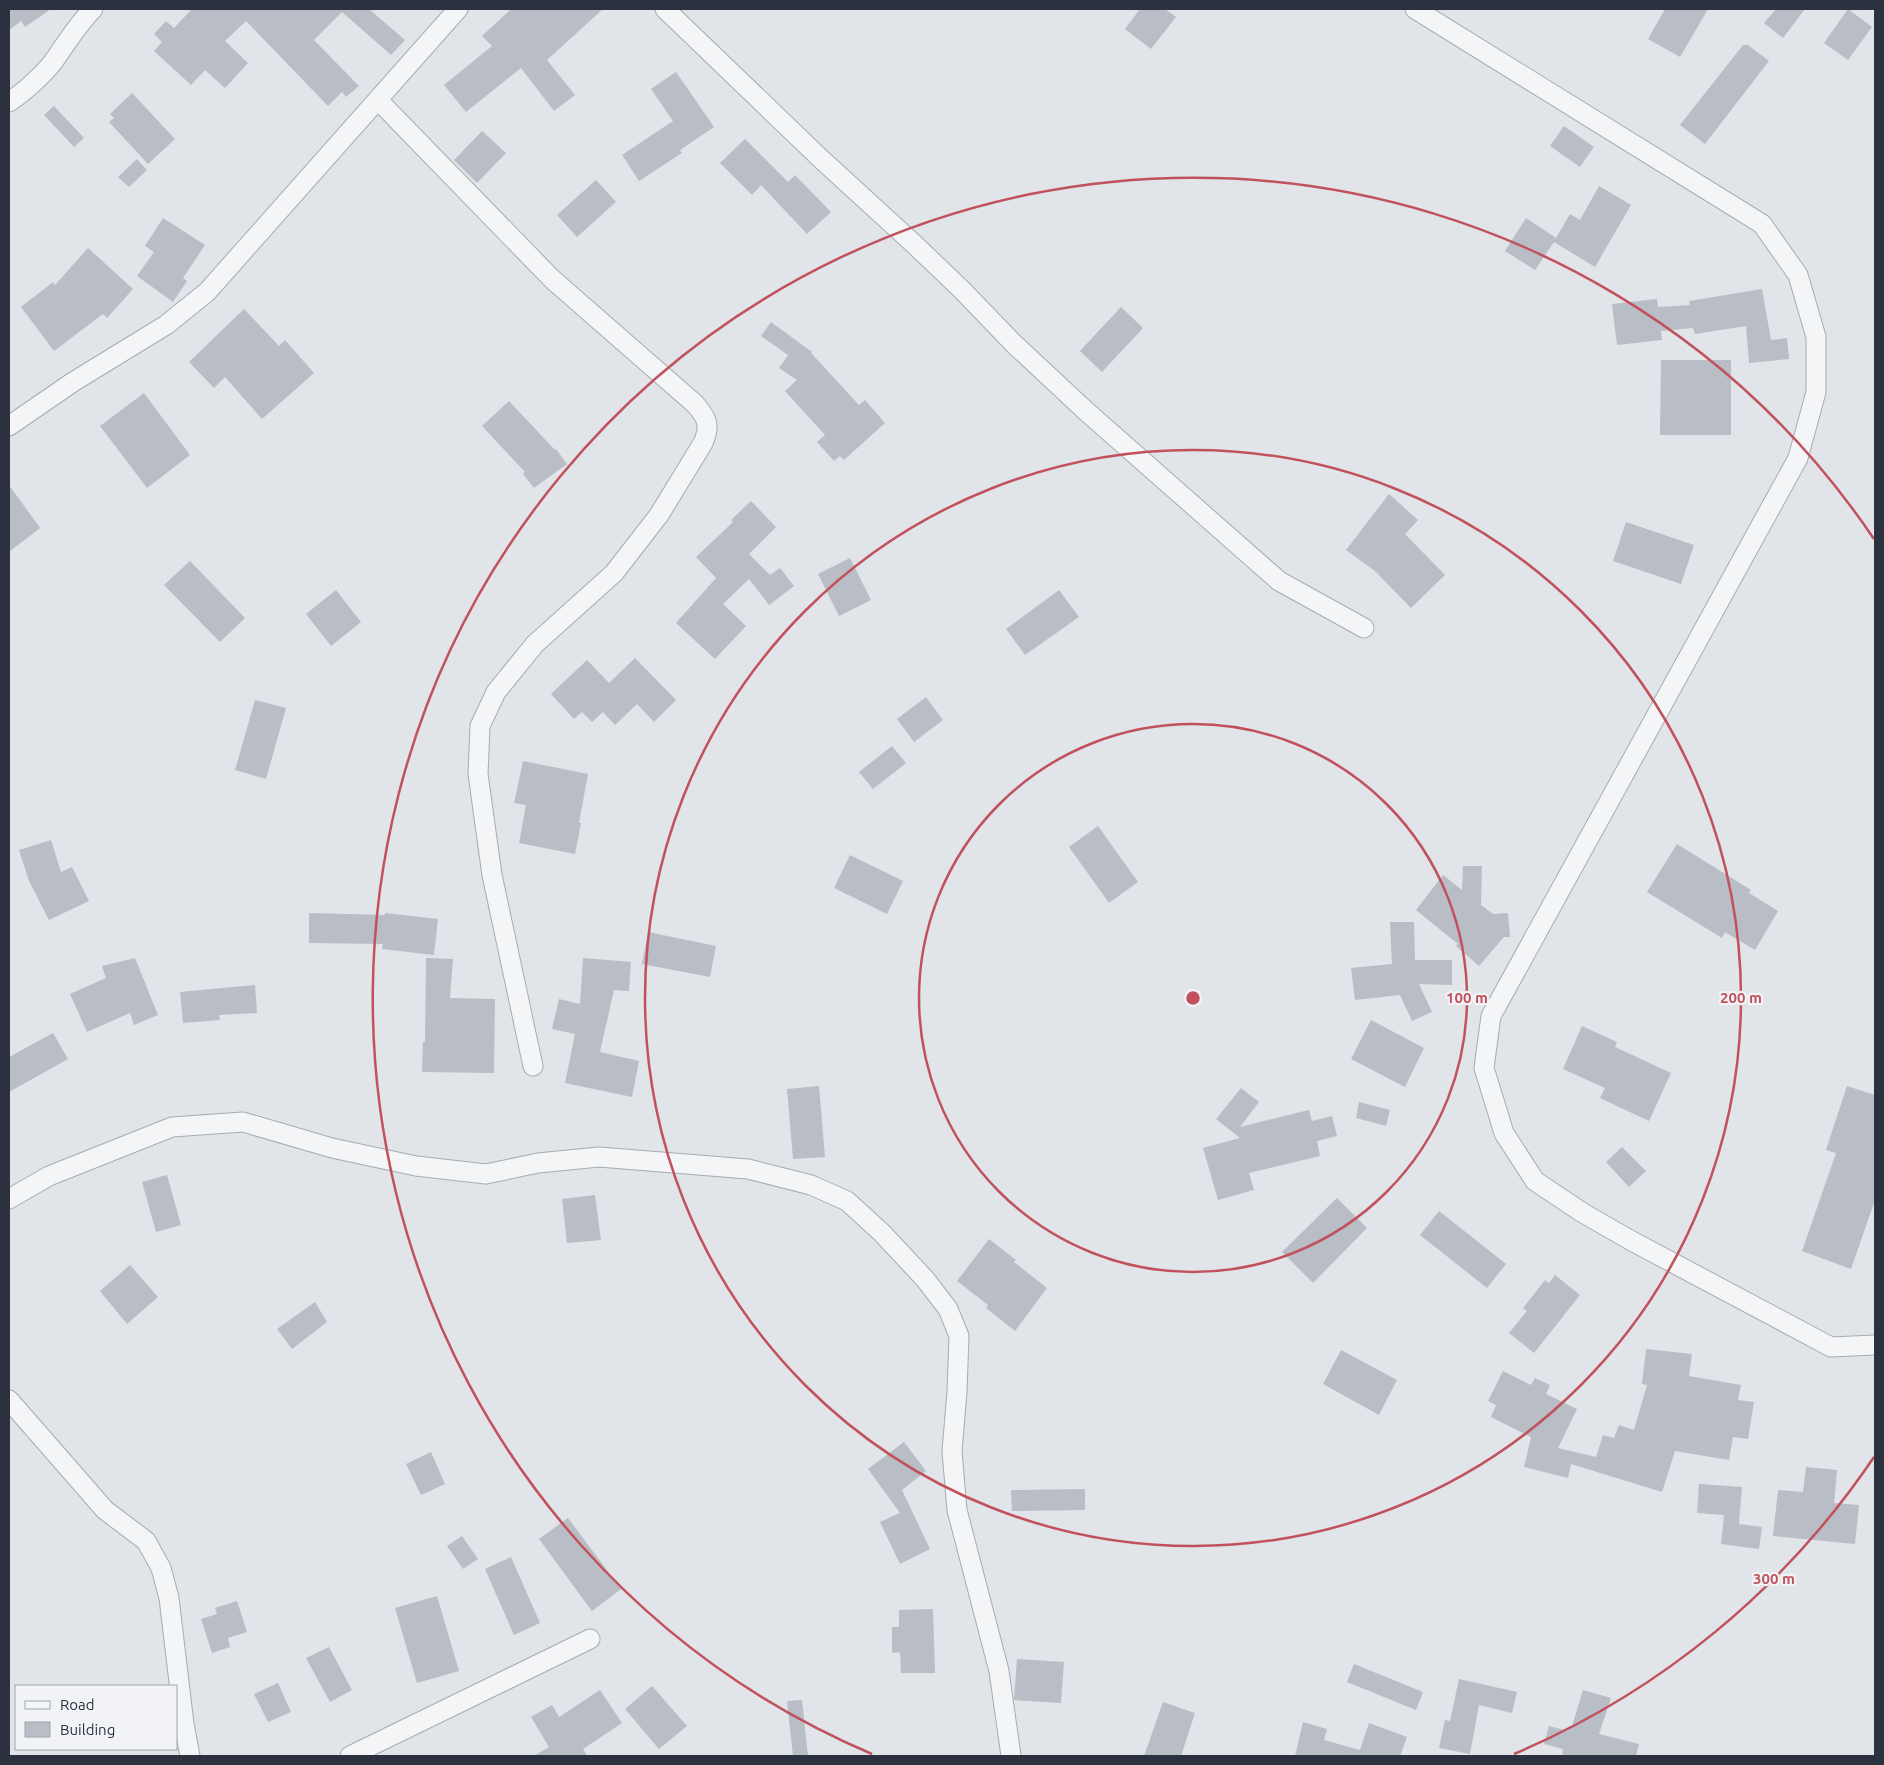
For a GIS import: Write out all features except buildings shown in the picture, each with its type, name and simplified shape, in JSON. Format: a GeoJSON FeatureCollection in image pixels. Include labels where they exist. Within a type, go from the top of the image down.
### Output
{"type":"FeatureCollection","features":[{"type":"Feature","properties":{"kind":"street"},"geometry":{"type":"LineString","coordinates":[[9,102],[51,64],[81,20],[93,9]]}},
{"type":"Feature","properties":{"kind":"street"},"geometry":{"type":"LineString","coordinates":[[9,426],[73,382],[166,325],[207,292],[458,9]]}},
{"type":"Feature","properties":{"kind":"street"},"geometry":{"type":"LineString","coordinates":[[665,9],[820,158],[916,245],[1013,343],[1087,412],[1279,581],[1364,628]]}},
{"type":"Feature","properties":{"kind":"street"},"geometry":{"type":"LineString","coordinates":[[1415,9],[1762,224],[1798,275],[1816,338],[1816,392],[1798,458],[1491,1016],[1484,1068],[1504,1133],[1535,1181],[1583,1213],[1831,1347],[1875,1345]]}},
{"type":"Feature","properties":{"kind":"street"},"geometry":{"type":"LineString","coordinates":[[378,100],[552,279],[695,404],[705,416],[708,432],[659,515],[614,573],[535,644],[496,692],[480,726],[478,774],[492,875],[533,1066]]}},
{"type":"Feature","properties":{"kind":"street"},"geometry":{"type":"LineString","coordinates":[[9,1199],[49,1176],[172,1127],[243,1122],[332,1148],[416,1166],[486,1174],[538,1163],[599,1157],[748,1169],[811,1185],[848,1201],[882,1233],[924,1279],[948,1309],[959,1336],[952,1451],[957,1510],[999,1671],[1011,1756]]}},
{"type":"Feature","properties":{"kind":"street"},"geometry":{"type":"LineString","coordinates":[[9,1400],[105,1510],[146,1540],[161,1568],[169,1598],[184,1724],[190,1756]]}},
{"type":"Feature","properties":{"kind":"street"},"geometry":{"type":"LineString","coordinates":[[350,1756],[590,1639]]}}]}
